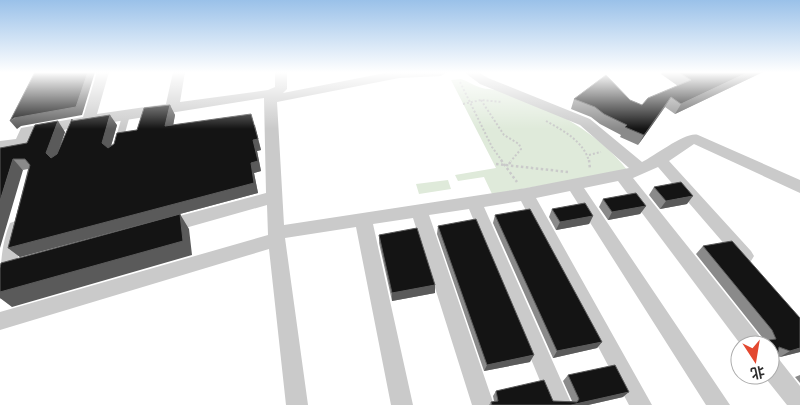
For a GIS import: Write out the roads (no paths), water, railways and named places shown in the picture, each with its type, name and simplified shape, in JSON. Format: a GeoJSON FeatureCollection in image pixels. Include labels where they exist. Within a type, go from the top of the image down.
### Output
{"type":"FeatureCollection","features":[{"type":"Feature","properties":{"kind":"street"},"geometry":{"type":"LineString","coordinates":[[90,120],[98,91]]}},
{"type":"Feature","properties":{"kind":"street"},"geometry":{"type":"LineString","coordinates":[[172,108],[175,91]]}},
{"type":"Feature","properties":{"kind":"street"},"geometry":{"type":"LineString","coordinates":[[270,96],[278,91]]}},
{"type":"Feature","properties":{"kind":"street"},"geometry":{"type":"LineString","coordinates":[[0,146],[21,143],[26,131],[73,127],[90,120],[300,91]]}},
{"type":"Feature","properties":{"kind":"street"},"geometry":{"type":"LineString","coordinates":[[508,91],[585,122],[640,169]]}},
{"type":"Feature","properties":{"kind":"street"},"geometry":{"type":"LineString","coordinates":[[270,96],[276,236],[297,405]]}},
{"type":"Feature","properties":{"kind":"street"},"geometry":{"type":"LineString","coordinates":[[0,322],[276,236],[364,219],[526,194],[574,184],[592,176],[622,175],[660,160],[693,138],[796,182]]}},
{"type":"Feature","properties":{"kind":"street"},"geometry":{"type":"LineString","coordinates":[[660,160],[756,268]]}},
{"type":"Feature","properties":{"kind":"street"},"geometry":{"type":"LineString","coordinates":[[622,175],[746,335]]}},
{"type":"Feature","properties":{"kind":"street"},"geometry":{"type":"LineString","coordinates":[[574,184],[720,405]]}},
{"type":"Feature","properties":{"kind":"street"},"geometry":{"type":"LineString","coordinates":[[526,194],[641,405]]}},
{"type":"Feature","properties":{"kind":"street"},"geometry":{"type":"LineString","coordinates":[[149,231],[274,197]]}},
{"type":"Feature","properties":{"kind":"street"},"geometry":{"type":"LineString","coordinates":[[474,202],[561,405]]}},
{"type":"Feature","properties":{"kind":"street"},"geometry":{"type":"LineString","coordinates":[[418,210],[484,405]]}},
{"type":"Feature","properties":{"kind":"street"},"geometry":{"type":"LineString","coordinates":[[0,291],[2,272],[19,214]]}},
{"type":"Feature","properties":{"kind":"street"},"geometry":{"type":"LineString","coordinates":[[364,219],[402,405]]}},
{"type":"Feature","properties":{"kind":"street"},"geometry":{"type":"LineString","coordinates":[[2,272],[24,266]]}},
{"type":"Feature","properties":{"kind":"street"},"geometry":{"type":"LineString","coordinates":[[780,379],[800,404]]}},
{"type":"Feature","properties":{"kind":"lane"},"geometry":{"type":"LineString","coordinates":[[116,154],[126,115]]}}]}
